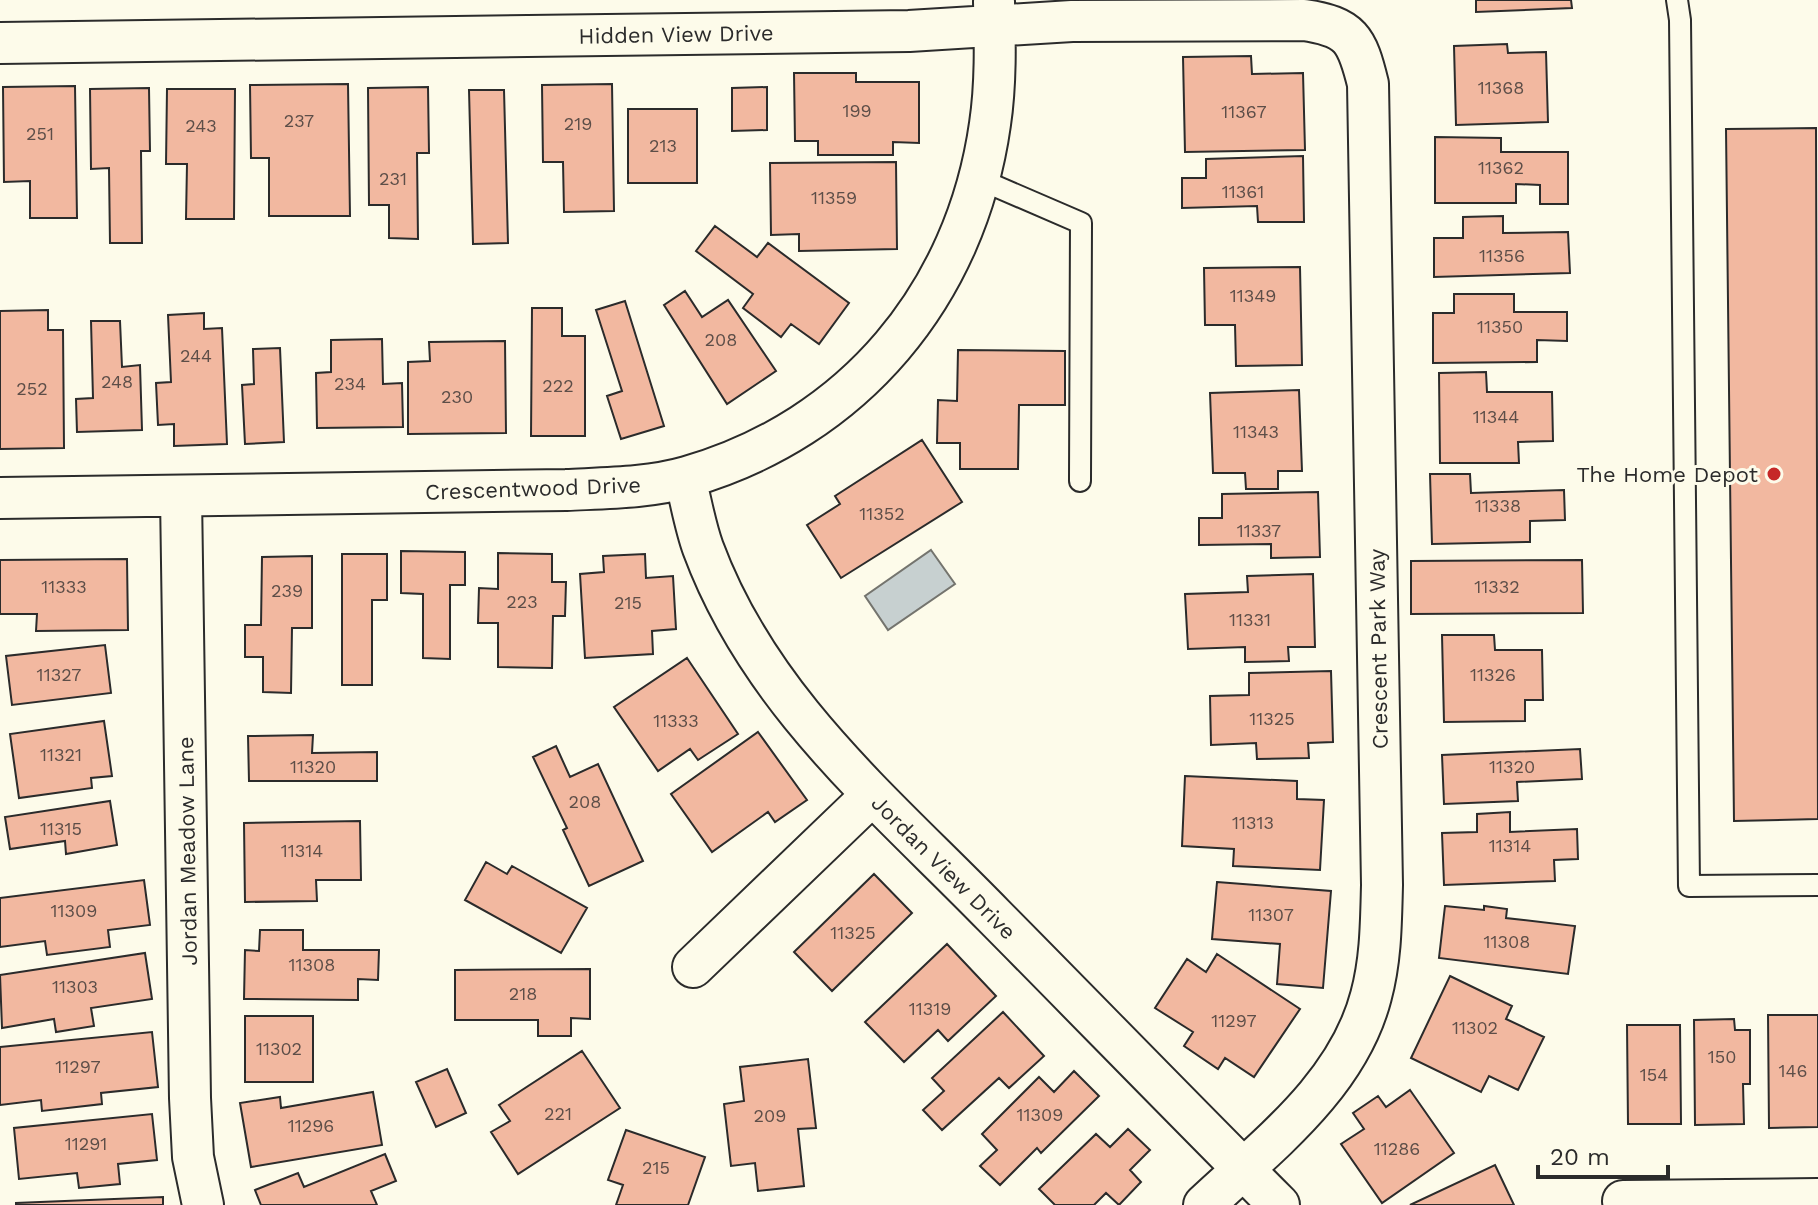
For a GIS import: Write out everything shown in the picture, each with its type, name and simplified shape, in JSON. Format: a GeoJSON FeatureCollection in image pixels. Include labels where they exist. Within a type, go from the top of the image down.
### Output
{"type":"FeatureCollection","features":[{"type":"Feature","properties":{"kind":"street","name":"Hidden View Drive"},"geometry":{"type":"LineString","coordinates":[[0,43],[877,31],[994,13],[1072,21],[1304,20],[1327,24],[1349,34]]}},
{"type":"Feature","properties":{"kind":"street","name":"Crescentwood Drive"},"geometry":{"type":"LineString","coordinates":[[0,498],[621,487],[685,478],[753,454],[814,417],[864,378],[900,339],[935,289],[962,235],[979,179],[990,123],[994,13]]}},
{"type":"Feature","properties":{"kind":"street","name":"Crescent Park Way"},"geometry":{"type":"LineString","coordinates":[[1204,1205],[1318,1096],[1350,1050],[1371,997],[1381,942],[1368,84],[1362,58],[1349,34]]}},
{"type":"Feature","properties":{"kind":"street","name":"Jordan View Drive"},"geometry":{"type":"LineString","coordinates":[[685,478],[702,547],[731,612],[772,679],[820,740],[871,796],[1279,1205]]}},
{"type":"Feature","properties":{"kind":"street","name":"Jordan Meadow Lane"},"geometry":{"type":"LineString","coordinates":[[181,496],[190,1098],[193,1157],[203,1205]]}},
{"type":"Feature","properties":{"kind":"street"},"geometry":{"type":"LineString","coordinates":[[693,967],[871,796]]}},
{"type":"Feature","properties":{"kind":"street"},"geometry":{"type":"LineString","coordinates":[[1623,1201],[1818,1199]]}},
{"type":"Feature","properties":{"kind":"lane"},"geometry":{"type":"LineString","coordinates":[[1677,0],[1680,20],[1689,886],[1818,885]]}},
{"type":"Feature","properties":{"kind":"lane"},"geometry":{"type":"LineString","coordinates":[[979,179],[1081,223],[1080,481]]}},
{"type":"Feature","properties":{"kind":"shaded area"},"geometry":{"type":"Polygon","coordinates":[[[931,550],[955,584],[888,630],[865,596],[931,550]]]}},
{"type":"Feature","properties":{"kind":"building"},"geometry":{"type":"Polygon","coordinates":[[[1476,0],[1571,0],[1572,8],[1476,12],[1476,0]]]}},
{"type":"Feature","properties":{"kind":"building"},"geometry":{"type":"Polygon","coordinates":[[[1507,44],[1508,53],[1546,52],[1548,122],[1456,125],[1454,46],[1507,44]]]}},
{"type":"Feature","properties":{"kind":"building"},"geometry":{"type":"Polygon","coordinates":[[[1251,56],[1252,74],[1303,73],[1305,150],[1185,152],[1183,57],[1251,56]]]}},
{"type":"Feature","properties":{"kind":"building"},"geometry":{"type":"Polygon","coordinates":[[[794,73],[856,73],[856,82],[919,82],[919,143],[893,142],[893,155],[818,155],[818,141],[795,141],[794,73]]]}},
{"type":"Feature","properties":{"kind":"building"},"geometry":{"type":"Polygon","coordinates":[[[348,84],[350,216],[269,216],[269,158],[251,158],[250,85],[348,84]]]}},
{"type":"Feature","properties":{"kind":"building"},"geometry":{"type":"Polygon","coordinates":[[[612,84],[614,211],[564,212],[563,162],[543,162],[542,85],[612,84]]]}},
{"type":"Feature","properties":{"kind":"building"},"geometry":{"type":"Polygon","coordinates":[[[75,86],[77,218],[30,218],[30,181],[4,182],[3,87],[75,86]]]}},
{"type":"Feature","properties":{"kind":"building"},"geometry":{"type":"Polygon","coordinates":[[[428,87],[429,153],[417,153],[418,239],[389,238],[389,205],[369,205],[368,88],[428,87]]]}},
{"type":"Feature","properties":{"kind":"building"},"geometry":{"type":"Polygon","coordinates":[[[767,87],[767,130],[732,131],[732,88],[767,87]]]}},
{"type":"Feature","properties":{"kind":"building"},"geometry":{"type":"Polygon","coordinates":[[[149,88],[150,151],[141,151],[142,243],[110,243],[109,168],[91,169],[90,89],[149,88]]]}},
{"type":"Feature","properties":{"kind":"building"},"geometry":{"type":"Polygon","coordinates":[[[167,89],[235,89],[234,219],[186,219],[187,164],[166,164],[167,89]]]}},
{"type":"Feature","properties":{"kind":"building"},"geometry":{"type":"Polygon","coordinates":[[[469,90],[504,90],[508,243],[473,244],[469,90]]]}},
{"type":"Feature","properties":{"kind":"building"},"geometry":{"type":"Polygon","coordinates":[[[628,109],[697,109],[697,183],[628,183],[628,109]]]}},
{"type":"Feature","properties":{"kind":"building","name":"The Home Depot"},"geometry":{"type":"Polygon","coordinates":[[[1816,128],[1818,819],[1734,821],[1726,129],[1816,128]]]}},
{"type":"Feature","properties":{"kind":"building"},"geometry":{"type":"Polygon","coordinates":[[[1435,137],[1501,138],[1501,152],[1568,152],[1568,204],[1540,204],[1540,185],[1516,184],[1516,203],[1435,203],[1435,137]]]}},
{"type":"Feature","properties":{"kind":"building"},"geometry":{"type":"Polygon","coordinates":[[[1303,156],[1304,222],[1258,222],[1257,206],[1182,208],[1182,178],[1206,178],[1206,159],[1303,156]]]}},
{"type":"Feature","properties":{"kind":"building"},"geometry":{"type":"Polygon","coordinates":[[[896,162],[897,249],[799,251],[799,234],[771,235],[770,163],[896,162]]]}},
{"type":"Feature","properties":{"kind":"building"},"geometry":{"type":"Polygon","coordinates":[[[1503,216],[1503,233],[1568,232],[1570,273],[1434,277],[1434,238],[1463,238],[1463,217],[1503,216]]]}},
{"type":"Feature","properties":{"kind":"building"},"geometry":{"type":"Polygon","coordinates":[[[715,226],[757,257],[768,243],[849,303],[819,344],[791,324],[781,337],[743,308],[753,294],[696,251],[715,226]]]}},
{"type":"Feature","properties":{"kind":"building"},"geometry":{"type":"Polygon","coordinates":[[[1300,267],[1302,365],[1236,366],[1235,325],[1205,325],[1204,268],[1300,267]]]}},
{"type":"Feature","properties":{"kind":"building"},"geometry":{"type":"Polygon","coordinates":[[[685,291],[702,317],[728,300],[776,371],[727,404],[664,305],[685,291]]]}},
{"type":"Feature","properties":{"kind":"building"},"geometry":{"type":"Polygon","coordinates":[[[1454,294],[1514,294],[1514,312],[1567,312],[1567,341],[1537,340],[1537,362],[1433,363],[1433,313],[1454,313],[1454,294]]]}},
{"type":"Feature","properties":{"kind":"building"},"geometry":{"type":"Polygon","coordinates":[[[625,301],[664,426],[621,439],[607,396],[622,391],[596,310],[625,301]]]}},
{"type":"Feature","properties":{"kind":"building"},"geometry":{"type":"Polygon","coordinates":[[[532,308],[562,308],[562,336],[585,336],[585,436],[531,436],[532,308]]]}},
{"type":"Feature","properties":{"kind":"building"},"geometry":{"type":"Polygon","coordinates":[[[48,310],[48,330],[63,330],[64,448],[0,449],[0,311],[48,310]]]}},
{"type":"Feature","properties":{"kind":"building"},"geometry":{"type":"Polygon","coordinates":[[[204,313],[204,329],[222,328],[227,444],[174,446],[174,424],[158,425],[156,383],[171,382],[168,315],[204,313]]]}},
{"type":"Feature","properties":{"kind":"building"},"geometry":{"type":"Polygon","coordinates":[[[91,321],[120,321],[122,367],[140,365],[142,430],[77,432],[76,399],[93,398],[91,321]]]}},
{"type":"Feature","properties":{"kind":"building"},"geometry":{"type":"Polygon","coordinates":[[[382,339],[383,384],[402,383],[403,427],[317,428],[316,373],[331,372],[331,340],[382,339]]]}},
{"type":"Feature","properties":{"kind":"building"},"geometry":{"type":"Polygon","coordinates":[[[505,341],[506,433],[408,434],[408,362],[430,361],[429,342],[505,341]]]}},
{"type":"Feature","properties":{"kind":"building"},"geometry":{"type":"Polygon","coordinates":[[[280,348],[284,442],[245,444],[242,385],[254,384],[253,349],[280,348]]]}},
{"type":"Feature","properties":{"kind":"building"},"geometry":{"type":"Polygon","coordinates":[[[958,350],[1065,351],[1065,405],[1019,405],[1018,469],[960,469],[960,443],[937,443],[938,400],[957,401],[958,350]]]}},
{"type":"Feature","properties":{"kind":"building"},"geometry":{"type":"Polygon","coordinates":[[[1486,372],[1487,392],[1552,392],[1553,441],[1518,442],[1519,463],[1440,463],[1439,373],[1486,372]]]}},
{"type":"Feature","properties":{"kind":"building"},"geometry":{"type":"Polygon","coordinates":[[[1299,390],[1302,471],[1278,471],[1278,489],[1246,489],[1245,473],[1213,473],[1210,393],[1299,390]]]}},
{"type":"Feature","properties":{"kind":"building"},"geometry":{"type":"Polygon","coordinates":[[[922,440],[962,502],[841,578],[807,525],[840,504],[835,496],[922,440]]]}},
{"type":"Feature","properties":{"kind":"building"},"geometry":{"type":"Polygon","coordinates":[[[1430,474],[1470,474],[1471,493],[1564,490],[1565,520],[1530,521],[1530,542],[1432,544],[1430,474]]]}},
{"type":"Feature","properties":{"kind":"building"},"geometry":{"type":"Polygon","coordinates":[[[1318,492],[1320,557],[1271,558],[1271,544],[1199,545],[1199,518],[1222,518],[1222,494],[1318,492]]]}},
{"type":"Feature","properties":{"kind":"building"},"geometry":{"type":"Polygon","coordinates":[[[401,551],[465,552],[465,585],[450,585],[450,659],[423,658],[423,594],[401,593],[401,551]]]}},
{"type":"Feature","properties":{"kind":"building"},"geometry":{"type":"Polygon","coordinates":[[[498,553],[552,554],[552,582],[566,582],[565,616],[553,616],[552,668],[498,667],[498,623],[478,623],[479,588],[498,589],[498,553]]]}},
{"type":"Feature","properties":{"kind":"building"},"geometry":{"type":"Polygon","coordinates":[[[342,554],[387,554],[387,600],[372,600],[372,685],[342,685],[342,554]]]}},
{"type":"Feature","properties":{"kind":"building"},"geometry":{"type":"Polygon","coordinates":[[[645,554],[646,578],[673,576],[676,629],[652,631],[653,654],[585,658],[580,574],[604,572],[603,556],[645,554]]]}},
{"type":"Feature","properties":{"kind":"building"},"geometry":{"type":"Polygon","coordinates":[[[312,556],[312,628],[292,628],[291,693],[263,692],[263,657],[245,657],[245,625],[261,625],[262,557],[312,556]]]}},
{"type":"Feature","properties":{"kind":"building"},"geometry":{"type":"Polygon","coordinates":[[[127,559],[128,630],[36,631],[37,614],[0,614],[0,560],[127,559]]]}},
{"type":"Feature","properties":{"kind":"building"},"geometry":{"type":"Polygon","coordinates":[[[1582,560],[1583,613],[1411,614],[1411,561],[1582,560]]]}},
{"type":"Feature","properties":{"kind":"building"},"geometry":{"type":"Polygon","coordinates":[[[1313,574],[1315,647],[1288,647],[1289,661],[1245,662],[1245,647],[1188,649],[1185,594],[1248,592],[1247,576],[1313,574]]]}},
{"type":"Feature","properties":{"kind":"building"},"geometry":{"type":"Polygon","coordinates":[[[1442,635],[1494,635],[1495,650],[1542,650],[1543,700],[1525,700],[1525,721],[1444,722],[1442,635]]]}},
{"type":"Feature","properties":{"kind":"building"},"geometry":{"type":"Polygon","coordinates":[[[105,645],[111,693],[12,705],[6,656],[105,645]]]}},
{"type":"Feature","properties":{"kind":"building"},"geometry":{"type":"Polygon","coordinates":[[[687,658],[738,734],[698,760],[690,749],[658,771],[614,707],[687,658]]]}},
{"type":"Feature","properties":{"kind":"building"},"geometry":{"type":"Polygon","coordinates":[[[1331,671],[1333,742],[1308,743],[1309,758],[1257,759],[1256,743],[1211,745],[1210,696],[1249,695],[1249,673],[1331,671]]]}},
{"type":"Feature","properties":{"kind":"building"},"geometry":{"type":"Polygon","coordinates":[[[104,721],[112,776],[91,778],[92,788],[19,798],[10,734],[104,721]]]}},
{"type":"Feature","properties":{"kind":"building"},"geometry":{"type":"Polygon","coordinates":[[[758,732],[807,800],[775,822],[768,812],[712,852],[671,794],[758,732]]]}},
{"type":"Feature","properties":{"kind":"building"},"geometry":{"type":"Polygon","coordinates":[[[313,735],[312,753],[377,752],[377,781],[249,781],[248,736],[313,735]]]}},
{"type":"Feature","properties":{"kind":"building"},"geometry":{"type":"Polygon","coordinates":[[[556,746],[570,777],[598,764],[643,861],[589,886],[563,830],[567,828],[533,757],[556,746]]]}},
{"type":"Feature","properties":{"kind":"building"},"geometry":{"type":"Polygon","coordinates":[[[1580,749],[1582,779],[1517,782],[1518,801],[1444,804],[1442,755],[1580,749]]]}},
{"type":"Feature","properties":{"kind":"building"},"geometry":{"type":"Polygon","coordinates":[[[1185,776],[1297,781],[1297,799],[1324,800],[1320,870],[1233,866],[1234,849],[1182,846],[1185,776]]]}},
{"type":"Feature","properties":{"kind":"building"},"geometry":{"type":"Polygon","coordinates":[[[110,801],[117,845],[66,854],[65,841],[10,849],[5,817],[110,801]]]}},
{"type":"Feature","properties":{"kind":"building"},"geometry":{"type":"Polygon","coordinates":[[[1510,812],[1510,832],[1577,829],[1578,859],[1554,860],[1555,881],[1444,885],[1442,833],[1477,832],[1477,814],[1510,812]]]}},
{"type":"Feature","properties":{"kind":"building"},"geometry":{"type":"Polygon","coordinates":[[[360,821],[361,880],[316,880],[317,901],[245,902],[244,823],[360,821]]]}},
{"type":"Feature","properties":{"kind":"building"},"geometry":{"type":"Polygon","coordinates":[[[486,862],[507,874],[512,866],[587,908],[561,953],[465,900],[486,862]]]}},
{"type":"Feature","properties":{"kind":"building"},"geometry":{"type":"Polygon","coordinates":[[[874,874],[912,913],[832,991],[794,952],[874,874]]]}},
{"type":"Feature","properties":{"kind":"building"},"geometry":{"type":"Polygon","coordinates":[[[144,880],[150,925],[108,930],[110,947],[47,955],[45,941],[0,947],[0,898],[144,880]]]}},
{"type":"Feature","properties":{"kind":"building"},"geometry":{"type":"Polygon","coordinates":[[[1217,882],[1331,891],[1323,988],[1277,984],[1280,944],[1212,939],[1217,882]]]}},
{"type":"Feature","properties":{"kind":"building"},"geometry":{"type":"Polygon","coordinates":[[[1445,906],[1507,909],[1506,918],[1575,926],[1568,974],[1439,958],[1445,906]]]}},
{"type":"Feature","properties":{"kind":"building"},"geometry":{"type":"Polygon","coordinates":[[[260,930],[303,930],[303,950],[379,950],[378,980],[358,979],[358,1000],[244,999],[245,950],[259,951],[260,930]]]}},
{"type":"Feature","properties":{"kind":"building"},"geometry":{"type":"Polygon","coordinates":[[[947,944],[996,996],[948,1041],[938,1030],[904,1062],[865,1022],[947,944]]]}},
{"type":"Feature","properties":{"kind":"building"},"geometry":{"type":"Polygon","coordinates":[[[145,953],[152,999],[91,1008],[94,1026],[56,1032],[54,1019],[2,1028],[0,975],[145,953]]]}},
{"type":"Feature","properties":{"kind":"building"},"geometry":{"type":"Polygon","coordinates":[[[1217,954],[1300,1009],[1254,1077],[1225,1058],[1218,1069],[1184,1046],[1193,1032],[1155,1008],[1187,959],[1206,972],[1217,954]]]}},
{"type":"Feature","properties":{"kind":"building"},"geometry":{"type":"Polygon","coordinates":[[[590,969],[590,1019],[571,1018],[571,1036],[538,1036],[538,1020],[455,1020],[455,970],[590,969]]]}},
{"type":"Feature","properties":{"kind":"building"},"geometry":{"type":"Polygon","coordinates":[[[1450,976],[1512,1006],[1506,1019],[1544,1037],[1518,1090],[1489,1076],[1481,1092],[1411,1058],[1450,976]]]}},
{"type":"Feature","properties":{"kind":"building"},"geometry":{"type":"Polygon","coordinates":[[[1003,1012],[1044,1056],[1009,1088],[999,1078],[942,1130],[923,1110],[944,1091],[932,1078],[1003,1012]]]}},
{"type":"Feature","properties":{"kind":"building"},"geometry":{"type":"Polygon","coordinates":[[[1768,1015],[1818,1015],[1818,1127],[1769,1128],[1768,1015]]]}},
{"type":"Feature","properties":{"kind":"building"},"geometry":{"type":"Polygon","coordinates":[[[245,1016],[313,1016],[313,1082],[245,1082],[245,1016]]]}},
{"type":"Feature","properties":{"kind":"building"},"geometry":{"type":"Polygon","coordinates":[[[1734,1019],[1735,1030],[1750,1030],[1750,1084],[1743,1084],[1744,1124],[1695,1125],[1694,1020],[1734,1019]]]}},
{"type":"Feature","properties":{"kind":"building"},"geometry":{"type":"Polygon","coordinates":[[[1627,1025],[1680,1025],[1681,1124],[1628,1124],[1627,1025]]]}},
{"type":"Feature","properties":{"kind":"building"},"geometry":{"type":"Polygon","coordinates":[[[152,1032],[158,1087],[101,1093],[102,1104],[42,1111],[41,1100],[0,1105],[0,1047],[152,1032]]]}},
{"type":"Feature","properties":{"kind":"building"},"geometry":{"type":"Polygon","coordinates":[[[582,1051],[620,1108],[518,1174],[491,1132],[510,1121],[499,1105],[582,1051]]]}},
{"type":"Feature","properties":{"kind":"building"},"geometry":{"type":"Polygon","coordinates":[[[808,1059],[816,1128],[798,1129],[804,1186],[758,1191],[755,1163],[731,1166],[724,1104],[744,1101],[740,1067],[808,1059]]]}},
{"type":"Feature","properties":{"kind":"building"},"geometry":{"type":"Polygon","coordinates":[[[447,1069],[466,1113],[436,1127],[416,1082],[447,1069]]]}},
{"type":"Feature","properties":{"kind":"building"},"geometry":{"type":"Polygon","coordinates":[[[1074,1071],[1099,1096],[1041,1153],[1037,1148],[1000,1185],[980,1166],[997,1150],[982,1134],[1039,1077],[1054,1092],[1074,1071]]]}},
{"type":"Feature","properties":{"kind":"building"},"geometry":{"type":"Polygon","coordinates":[[[1410,1090],[1454,1153],[1382,1203],[1341,1144],[1364,1129],[1353,1113],[1378,1096],[1386,1107],[1410,1090]]]}},
{"type":"Feature","properties":{"kind":"building"},"geometry":{"type":"Polygon","coordinates":[[[373,1092],[382,1145],[251,1167],[240,1103],[280,1097],[281,1108],[373,1092]]]}},
{"type":"Feature","properties":{"kind":"building"},"geometry":{"type":"Polygon","coordinates":[[[152,1114],[157,1160],[118,1164],[120,1184],[79,1188],[77,1173],[19,1179],[14,1128],[152,1114]]]}},
{"type":"Feature","properties":{"kind":"building"},"geometry":{"type":"Polygon","coordinates":[[[1128,1129],[1150,1150],[1130,1170],[1141,1182],[1119,1205],[1106,1193],[1094,1205],[1055,1205],[1039,1189],[1096,1134],[1110,1147],[1128,1129]]]}},
{"type":"Feature","properties":{"kind":"building"},"geometry":{"type":"Polygon","coordinates":[[[626,1130],[705,1157],[688,1205],[616,1205],[623,1185],[608,1180],[626,1130]]]}},
{"type":"Feature","properties":{"kind":"building"},"geometry":{"type":"Polygon","coordinates":[[[385,1154],[396,1181],[371,1191],[377,1205],[261,1205],[255,1190],[298,1173],[304,1187],[385,1154]]]}},
{"type":"Feature","properties":{"kind":"building"},"geometry":{"type":"Polygon","coordinates":[[[1495,1165],[1514,1205],[1410,1205],[1495,1165]]]}},
{"type":"Feature","properties":{"kind":"building"},"geometry":{"type":"Polygon","coordinates":[[[163,1197],[163,1205],[16,1205],[16,1203],[163,1197]]]}},
{"type":"Feature","properties":{"kind":"place","name":"The Home Depot"},"geometry":{"type":"Point","coordinates":[1774,474]}}]}
